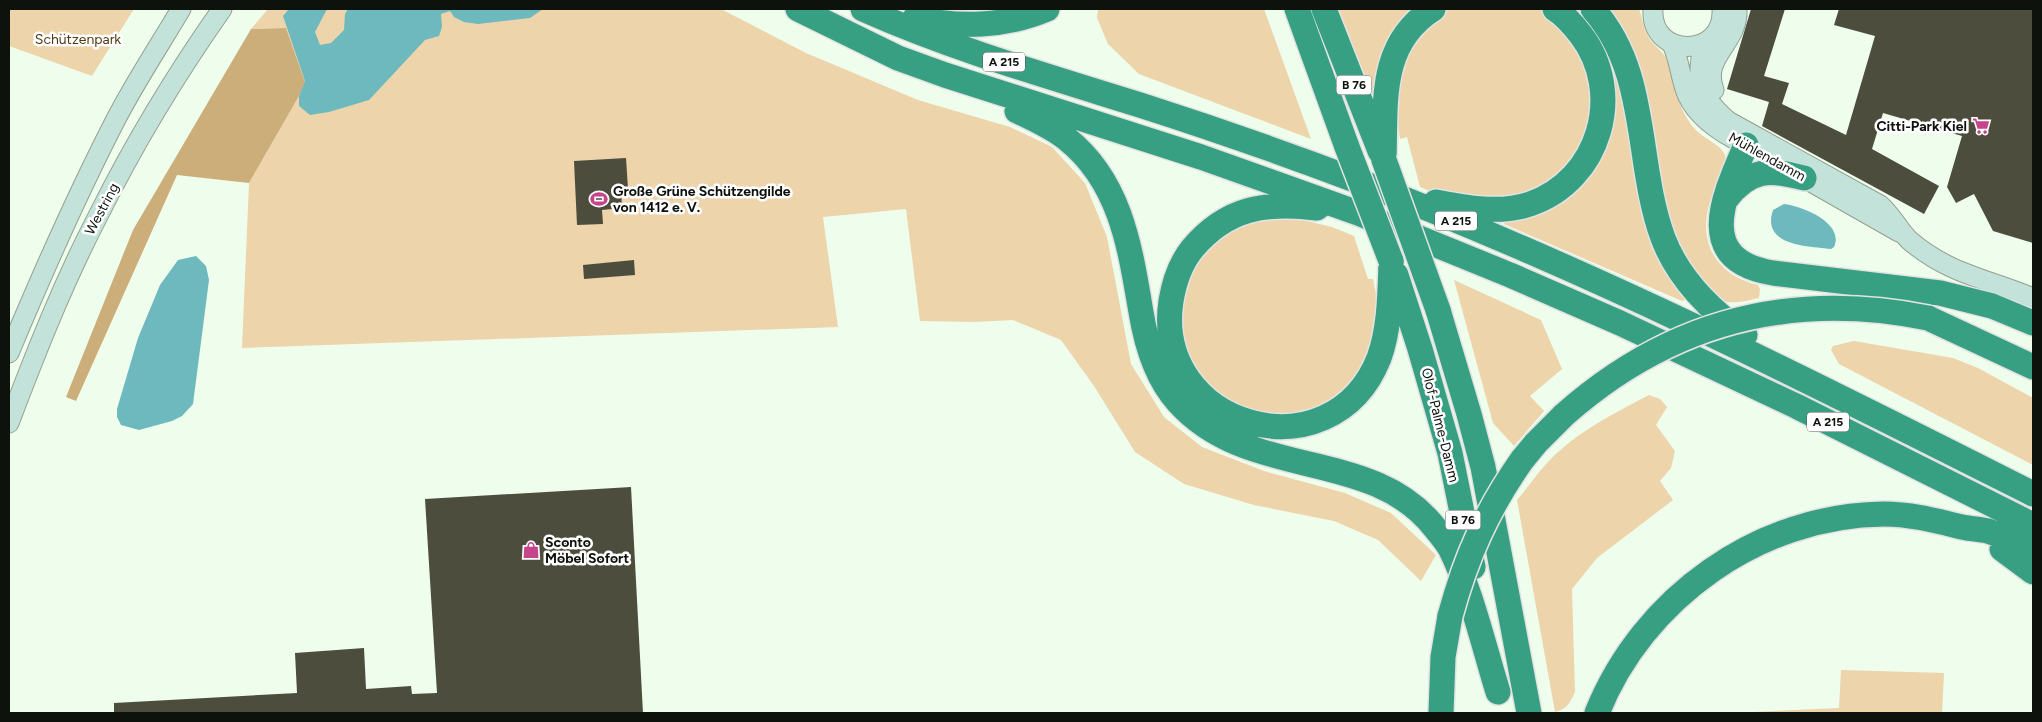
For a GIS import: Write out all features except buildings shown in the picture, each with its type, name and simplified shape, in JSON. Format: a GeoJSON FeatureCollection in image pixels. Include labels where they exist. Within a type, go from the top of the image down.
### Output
{"type":"FeatureCollection","features":[{"type":"Feature","properties":{"kind":"highway","name":"A 215"},"geometry":{"type":"LineString","coordinates":[[798,9],[898,58],[945,75],[1201,157],[1358,212],[1510,275],[1620,323],[1796,406],[2033,525]]}},
{"type":"Feature","properties":{"kind":"highway","name":"A 215"},"geometry":{"type":"LineString","coordinates":[[863,9],[974,52],[1202,126],[1366,184],[1546,258],[1672,314],[2033,494]]}},
{"type":"Feature","properties":{"kind":"highway"},"geometry":{"type":"LineString","coordinates":[[872,9],[938,24],[961,25],[1010,21],[1047,9]]}},
{"type":"Feature","properties":{"kind":"highway","name":"B 76"},"geometry":{"type":"LineString","coordinates":[[1297,9],[1391,261],[1397,293]]}},
{"type":"Feature","properties":{"kind":"highway","name":"B 76"},"geometry":{"type":"LineString","coordinates":[[1324,9],[1384,160],[1438,310],[1464,397],[1483,467],[1529,713]]}},
{"type":"Feature","properties":{"kind":"highway"},"geometry":{"type":"LineString","coordinates":[[1384,160],[1386,81],[1391,60],[1411,28],[1433,9]]}},
{"type":"Feature","properties":{"kind":"highway"},"geometry":{"type":"LineString","coordinates":[[1366,184],[1456,206],[1492,209],[1529,204],[1547,196],[1572,178],[1583,164],[1598,134],[1603,116],[1603,82],[1594,55],[1586,41],[1573,25],[1554,9]]}},
{"type":"Feature","properties":{"kind":"highway"},"geometry":{"type":"LineString","coordinates":[[1593,9],[1614,37],[1624,58],[1637,104],[1656,218],[1671,256],[1700,297],[1735,328],[1834,394]]}},
{"type":"Feature","properties":{"kind":"highway"},"geometry":{"type":"LineString","coordinates":[[945,75],[1049,126],[1080,150],[1103,176],[1116,206],[1125,234],[1148,344],[1162,380],[1176,401],[1195,419],[1211,432],[1260,452],[1371,481],[1397,494],[1424,514],[1449,546],[1468,595],[1500,703]]}},
{"type":"Feature","properties":{"kind":"highway"},"geometry":{"type":"LineString","coordinates":[[1747,139],[1730,183],[1721,221],[1723,239],[1733,256],[1749,268],[1825,281],[1940,293],[1992,306],[2033,323]]}},
{"type":"Feature","properties":{"kind":"highway"},"geometry":{"type":"LineString","coordinates":[[1725,200],[1742,182],[1763,172],[1783,173],[1804,178]]}},
{"type":"Feature","properties":{"kind":"highway"},"geometry":{"type":"LineString","coordinates":[[1358,212],[1294,205],[1270,206],[1231,216],[1214,226],[1189,253],[1173,287],[1169,324],[1178,360],[1189,380],[1201,394],[1216,408],[1231,416],[1249,423],[1268,427],[1300,425],[1317,420],[1332,413],[1349,401],[1373,370],[1379,356],[1397,293]]}},
{"type":"Feature","properties":{"kind":"highway","name":"Olof-Palme-Damm"},"geometry":{"type":"LineString","coordinates":[[1397,293],[1420,349],[1450,453],[1500,703]]}},
{"type":"Feature","properties":{"kind":"highway"},"geometry":{"type":"LineString","coordinates":[[1441,713],[1443,657],[1450,616],[1463,570],[1478,534],[1497,497],[1522,460],[1564,415],[1599,385],[1636,361],[1694,333],[1734,320],[1790,311],[1828,308],[1885,311],[1959,322],[1980,328],[2033,349]]}},
{"type":"Feature","properties":{"kind":"highway"},"geometry":{"type":"LineString","coordinates":[[1928,318],[2033,367]]}},
{"type":"Feature","properties":{"kind":"highway"},"geometry":{"type":"LineString","coordinates":[[1596,713],[1625,657],[1659,615],[1700,577],[1747,548],[1798,527],[1823,520],[1846,517],[1886,514],[1902,515],[1927,518],[1989,532],[2033,552]]}},
{"type":"Feature","properties":{"kind":"highway"},"geometry":{"type":"LineString","coordinates":[[1965,528],[2009,554],[2033,572]]}},
{"type":"Feature","properties":{"kind":"street","name":"Westring"},"geometry":{"type":"LineString","coordinates":[[9,353],[51,252],[116,118],[181,9]]}},
{"type":"Feature","properties":{"kind":"street","name":"Westring"},"geometry":{"type":"LineString","coordinates":[[9,423],[40,342],[99,212],[139,141],[222,9]]}},
{"type":"Feature","properties":{"kind":"street","name":"Mühlendamm"},"geometry":{"type":"LineString","coordinates":[[1653,9],[1658,31],[1672,44],[1680,65],[1685,90],[1692,104],[1710,123],[1747,139],[1880,205],[1893,218],[1903,233]]}},
{"type":"Feature","properties":{"kind":"street","name":"Mühlendamm"},"geometry":{"type":"LineString","coordinates":[[1722,9],[1719,28],[1704,43],[1698,74],[1701,89],[1710,104],[1747,139],[1804,178],[1903,233],[1926,253],[1961,273],[2004,286],[2033,298]]}},
{"type":"Feature","properties":{"kind":"street"},"geometry":{"type":"LineString","coordinates":[[1728,121],[1713,88],[1710,76],[1714,62],[1735,30],[1738,21],[1737,9]]}},
{"type":"Feature","properties":{"kind":"street"},"geometry":{"type":"LineString","coordinates":[[1672,44],[1688,47],[1704,43]]}},
{"type":"Feature","properties":{"kind":"green space","name":"Schützenpark"},"geometry":{"type":"Polygon","coordinates":[[[9,9],[134,9],[92,76],[9,46],[9,9]]]}},
{"type":"Feature","properties":{"kind":"green space"},"geometry":{"type":"Polygon","coordinates":[[[268,9],[721,9],[806,53],[918,100],[1010,127],[1052,147],[1085,183],[1107,237],[1131,364],[1164,417],[1202,447],[1264,471],[1345,493],[1391,513],[1436,555],[1421,581],[1378,540],[1334,521],[1254,505],[1184,484],[1135,452],[1094,386],[1061,340],[1013,320],[974,322],[920,321],[906,209],[823,217],[838,327],[242,348],[249,183],[299,96],[305,82],[286,28],[251,29],[268,9]]]}},
{"type":"Feature","properties":{"kind":"green space"},"geometry":{"type":"Polygon","coordinates":[[[1098,9],[1264,9],[1311,139],[1139,74],[1108,44],[1097,18],[1098,9]]]}},
{"type":"Feature","properties":{"kind":"green space"},"geometry":{"type":"Polygon","coordinates":[[[1338,9],[1424,9],[1375,101],[1372,93],[1338,9]]]}},
{"type":"Feature","properties":{"kind":"green space"},"geometry":{"type":"Polygon","coordinates":[[[1450,9],[1538,9],[1557,20],[1591,68],[1595,121],[1568,172],[1509,202],[1432,192],[1420,187],[1407,137],[1400,139],[1397,119],[1398,64],[1431,21],[1450,9]]]}},
{"type":"Feature","properties":{"kind":"green space"},"geometry":{"type":"Polygon","coordinates":[[[1565,9],[1582,9],[1609,44],[1687,299],[1682,301],[1504,224],[1507,216],[1537,208],[1610,114],[1565,9]]]}},
{"type":"Feature","properties":{"kind":"green space"},"geometry":{"type":"Polygon","coordinates":[[[1607,9],[1639,9],[1651,41],[1668,61],[1678,98],[1688,120],[1697,131],[1716,145],[1725,155],[1720,178],[1710,202],[1706,231],[1714,255],[1721,265],[1731,274],[1758,285],[1760,289],[1759,298],[1736,302],[1721,301],[1706,288],[1682,249],[1666,217],[1607,9]]]}},
{"type":"Feature","properties":{"kind":"green space"},"geometry":{"type":"Polygon","coordinates":[[[1294,218],[1332,227],[1354,236],[1368,279],[1373,279],[1378,317],[1364,374],[1319,410],[1257,418],[1203,385],[1177,329],[1190,268],[1217,237],[1256,219],[1294,218]]]}},
{"type":"Feature","properties":{"kind":"green space"},"geometry":{"type":"Polygon","coordinates":[[[1454,280],[1541,320],[1562,369],[1530,396],[1544,411],[1514,446],[1493,423],[1454,280]]]}},
{"type":"Feature","properties":{"kind":"green space"},"geometry":{"type":"Polygon","coordinates":[[[1854,341],[1953,358],[1978,368],[2033,398],[2033,465],[1839,364],[1831,350],[1833,346],[1854,341]]]}},
{"type":"Feature","properties":{"kind":"green space"},"geometry":{"type":"Polygon","coordinates":[[[1649,395],[1660,399],[1667,407],[1656,425],[1675,451],[1671,468],[1660,481],[1673,500],[1597,558],[1572,589],[1575,692],[1568,705],[1555,712],[1517,500],[1546,464],[1567,444],[1601,421],[1649,395]]]}},
{"type":"Feature","properties":{"kind":"green space"},"geometry":{"type":"Polygon","coordinates":[[[1841,670],[1944,673],[1942,713],[1729,713],[1839,708],[1841,670]]]}},
{"type":"Feature","properties":{"kind":"shaded area"},"geometry":{"type":"Polygon","coordinates":[[[286,28],[305,82],[299,96],[249,183],[177,175],[76,401],[66,397],[133,230],[251,29],[286,28]]]}},
{"type":"Feature","properties":{"kind":"water"},"geometry":{"type":"Polygon","coordinates":[[[289,9],[327,9],[315,32],[320,45],[331,43],[344,30],[345,14],[348,9],[543,9],[530,18],[478,24],[464,22],[454,17],[450,11],[441,14],[442,27],[439,36],[425,40],[369,100],[329,112],[310,115],[299,106],[299,96],[305,81],[283,16],[289,9]]]}},
{"type":"Feature","properties":{"kind":"water"},"geometry":{"type":"Polygon","coordinates":[[[1784,204],[1811,212],[1828,223],[1836,238],[1834,247],[1831,249],[1799,245],[1788,242],[1780,237],[1774,231],[1771,222],[1773,210],[1784,204]]]}},
{"type":"Feature","properties":{"kind":"water"},"geometry":{"type":"Polygon","coordinates":[[[196,256],[206,266],[209,280],[193,404],[182,416],[172,421],[139,430],[121,425],[117,417],[117,409],[138,338],[160,285],[178,260],[196,256]]]}},
{"type":"Feature","properties":{"kind":"place","name":"Citti-Park Kiel"},"geometry":{"type":"Point","coordinates":[1981,126]}},
{"type":"Feature","properties":{"kind":"place","name":"Große Grüne Schützengilde von 1412 e. V."},"geometry":{"type":"Point","coordinates":[599,199]}},
{"type":"Feature","properties":{"kind":"place","name":"Sconto Möbel Sofort"},"geometry":{"type":"Point","coordinates":[531,550]}}]}
